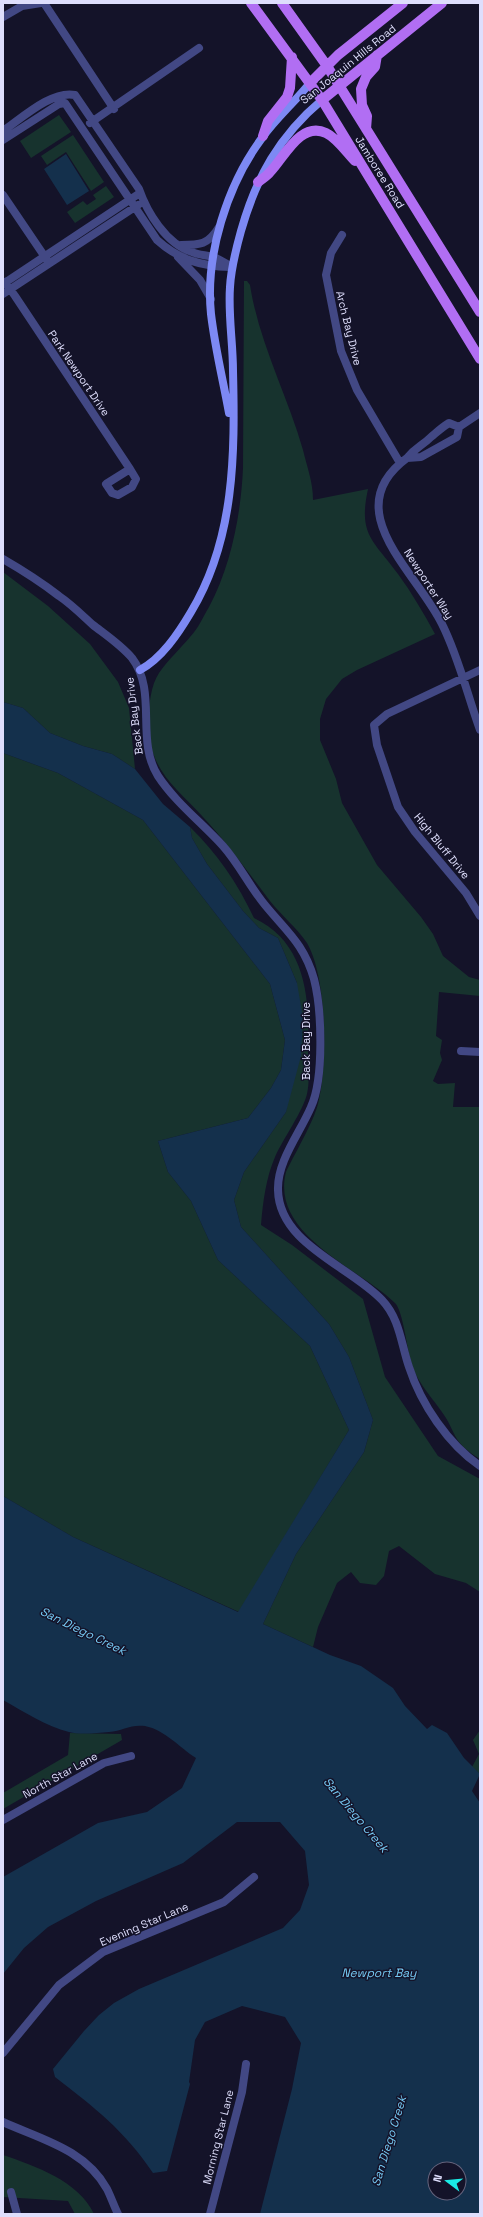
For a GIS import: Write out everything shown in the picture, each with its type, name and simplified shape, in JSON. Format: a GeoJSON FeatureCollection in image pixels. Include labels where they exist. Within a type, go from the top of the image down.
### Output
{"type":"FeatureCollection","features":[{"type":"Feature","properties":{"kind":"main road","name":"Jamboree Road"},"geometry":{"type":"LineString","coordinates":[[251,3],[322,100],[480,359]]}},
{"type":"Feature","properties":{"kind":"main road","name":"Jamboree Road"},"geometry":{"type":"LineString","coordinates":[[282,3],[327,66],[480,312]]}},
{"type":"Feature","properties":{"kind":"main road","name":"San Joaquin Hills Road"},"geometry":{"type":"LineString","coordinates":[[310,83],[327,66],[403,3]]}},
{"type":"Feature","properties":{"kind":"main road","name":"San Joaquin Hills Road"},"geometry":{"type":"LineString","coordinates":[[322,100],[442,3]]}},
{"type":"Feature","properties":{"kind":"main road"},"geometry":{"type":"LineString","coordinates":[[366,129],[367,116],[362,105],[361,89],[366,77],[375,67],[377,55]]}},
{"type":"Feature","properties":{"kind":"main road"},"geometry":{"type":"LineString","coordinates":[[263,136],[268,121],[287,98],[290,88],[292,57]]}},
{"type":"Feature","properties":{"kind":"main road"},"geometry":{"type":"LineString","coordinates":[[258,182],[270,172],[294,142],[311,132],[318,131],[331,137],[370,178]]}},
{"type":"Feature","properties":{"kind":"street"},"geometry":{"type":"LineString","coordinates":[[3,17],[22,6],[41,3]]}},
{"type":"Feature","properties":{"kind":"street"},"geometry":{"type":"LineString","coordinates":[[44,3],[114,109]]}},
{"type":"Feature","properties":{"kind":"street"},"geometry":{"type":"LineString","coordinates":[[83,128],[114,109],[199,48]]}},
{"type":"Feature","properties":{"kind":"street","name":"San Joaquin Hills Road"},"geometry":{"type":"LineString","coordinates":[[233,429],[216,350],[211,299],[212,266],[221,225],[246,162],[263,136],[310,83]]}},
{"type":"Feature","properties":{"kind":"street"},"geometry":{"type":"LineString","coordinates":[[67,94],[65,103],[157,240],[177,256],[200,280],[211,299]]}},
{"type":"Feature","properties":{"kind":"street"},"geometry":{"type":"LineString","coordinates":[[3,131],[54,97],[67,94],[79,99],[162,229],[190,252],[214,257],[232,267]]}},
{"type":"Feature","properties":{"kind":"street","name":"San Joaquin Hills Road"},"geometry":{"type":"LineString","coordinates":[[140,670],[152,663],[188,618],[205,585],[220,540],[230,500],[233,429],[233,370],[230,305],[232,267],[244,220],[265,167],[287,136],[309,111],[322,100]]}},
{"type":"Feature","properties":{"kind":"street"},"geometry":{"type":"LineString","coordinates":[[3,140],[59,104],[65,103]]}},
{"type":"Feature","properties":{"kind":"street","name":"Park Newport Drive"},"geometry":{"type":"LineString","coordinates":[[47,260],[129,199],[140,193]]}},
{"type":"Feature","properties":{"kind":"street"},"geometry":{"type":"LineString","coordinates":[[3,195],[47,260]]}},
{"type":"Feature","properties":{"kind":"street","name":"Park Newport Drive"},"geometry":{"type":"LineString","coordinates":[[130,469],[5,287],[143,201]]}},
{"type":"Feature","properties":{"kind":"street"},"geometry":{"type":"LineString","coordinates":[[180,245],[200,245],[215,234],[221,225]]}},
{"type":"Feature","properties":{"kind":"street","name":"Arch Bay Drive"},"geometry":{"type":"LineString","coordinates":[[342,235],[331,254],[326,275],[341,351],[357,390],[404,461]]}},
{"type":"Feature","properties":{"kind":"street"},"geometry":{"type":"LineString","coordinates":[[177,256],[212,266],[232,267]]}},
{"type":"Feature","properties":{"kind":"street","name":"Newporter Way"},"geometry":{"type":"LineString","coordinates":[[404,461],[421,457],[437,447],[444,446],[457,437],[459,427],[480,413]]}},
{"type":"Feature","properties":{"kind":"street","name":"Newporter Way"},"geometry":{"type":"LineString","coordinates":[[459,427],[449,424],[436,431],[432,437],[416,447],[391,473],[380,492],[378,505],[381,526],[390,544],[439,617],[452,644],[480,730]]}},
{"type":"Feature","properties":{"kind":"street"},"geometry":{"type":"LineString","coordinates":[[432,437],[437,447]]}},
{"type":"Feature","properties":{"kind":"street","name":"Back Bay Drive"},"geometry":{"type":"LineString","coordinates":[[3,558],[61,597],[120,646],[140,670],[144,692],[146,742],[148,754],[157,774],[173,795],[225,848],[266,907],[299,944],[314,980],[319,1012],[318,1085],[312,1105],[279,1177],[278,1194],[282,1211],[291,1226],[303,1240],[383,1301],[400,1332],[407,1363],[420,1392],[452,1441],[480,1466]]}},
{"type":"Feature","properties":{"kind":"street","name":"High Bluff Drive"},"geometry":{"type":"LineString","coordinates":[[480,670],[387,714],[374,726],[374,735],[398,807],[420,838],[466,893],[480,916]]}},
{"type":"Feature","properties":{"kind":"street"},"geometry":{"type":"LineString","coordinates":[[461,1051],[480,1052]]}},
{"type":"Feature","properties":{"kind":"street","name":"North Star Lane"},"geometry":{"type":"LineString","coordinates":[[3,1820],[104,1763],[131,1756]]}},
{"type":"Feature","properties":{"kind":"street","name":"Evening Star Lane"},"geometry":{"type":"LineString","coordinates":[[3,2053],[59,1986],[103,1952],[224,1902],[254,1877]]}},
{"type":"Feature","properties":{"kind":"street","name":"Morning Star Lane"},"geometry":{"type":"LineString","coordinates":[[210,2214],[242,2092],[246,2064]]}},
{"type":"Feature","properties":{"kind":"street"},"geometry":{"type":"LineString","coordinates":[[3,2122],[51,2141],[72,2153],[89,2167],[106,2188],[118,2214]]}},
{"type":"Feature","properties":{"kind":"street"},"geometry":{"type":"LineString","coordinates":[[11,2192],[17,2214]]}},
{"type":"Feature","properties":{"kind":"green space"},"geometry":{"type":"Polygon","coordinates":[[[59,115],[71,132],[31,158],[20,141],[59,115]]]}},
{"type":"Feature","properties":{"kind":"green space"},"geometry":{"type":"Polygon","coordinates":[[[73,135],[104,182],[91,191],[66,152],[47,165],[41,156],[73,135]]]}},
{"type":"Feature","properties":{"kind":"green space"},"geometry":{"type":"Polygon","coordinates":[[[106,186],[114,197],[75,223],[67,212],[83,201],[87,205],[96,199],[93,195],[106,186]]]}},
{"type":"Feature","properties":{"kind":"green space"},"geometry":{"type":"Polygon","coordinates":[[[244,281],[247,281],[250,285],[260,327],[303,450],[310,475],[313,500],[368,489],[365,504],[365,517],[370,536],[408,589],[435,634],[357,670],[342,679],[326,699],[320,719],[320,740],[336,779],[342,803],[377,865],[421,917],[433,934],[443,956],[469,977],[480,980],[480,996],[439,992],[436,1036],[442,1040],[440,1053],[442,1060],[433,1081],[438,1084],[455,1083],[453,1107],[480,1107],[480,1459],[463,1447],[459,1442],[446,1418],[425,1390],[413,1369],[400,1314],[395,1303],[321,1248],[304,1232],[291,1214],[285,1194],[286,1172],[316,1112],[323,1067],[324,1022],[319,977],[314,958],[303,937],[270,901],[238,858],[212,827],[176,789],[161,770],[155,759],[151,746],[149,732],[149,709],[153,686],[159,673],[196,630],[209,607],[217,591],[234,539],[240,503],[243,468],[244,281]]]}},
{"type":"Feature","properties":{"kind":"green space"},"geometry":{"type":"Polygon","coordinates":[[[3,572],[48,606],[90,644],[118,682],[129,708],[135,769],[112,754],[83,746],[50,733],[23,708],[3,702],[3,572]]]}},
{"type":"Feature","properties":{"kind":"green space"},"geometry":{"type":"Polygon","coordinates":[[[3,753],[58,773],[143,820],[270,984],[285,1040],[281,1070],[271,1088],[248,1118],[158,1141],[168,1172],[191,1201],[218,1260],[310,1346],[349,1430],[239,1612],[73,1537],[3,1496],[3,753]]]}},
{"type":"Feature","properties":{"kind":"green space"},"geometry":{"type":"Polygon","coordinates":[[[190,827],[218,858],[234,881],[254,918],[272,929],[285,942],[295,958],[302,975],[306,993],[308,1013],[308,1089],[305,1101],[275,1157],[269,1173],[265,1190],[261,1225],[292,1245],[363,1299],[385,1377],[438,1456],[480,1479],[480,1592],[466,1583],[435,1574],[399,1546],[389,1551],[384,1576],[376,1585],[360,1583],[351,1572],[337,1583],[318,1627],[313,1647],[263,1624],[296,1554],[364,1452],[373,1420],[349,1357],[329,1324],[241,1227],[234,1200],[244,1172],[286,1112],[297,983],[278,938],[259,928],[243,911],[207,864],[192,838],[190,827]]]}},
{"type":"Feature","properties":{"kind":"green space"},"geometry":{"type":"Polygon","coordinates":[[[480,1730],[480,1774],[472,1767],[479,1754],[473,1740],[480,1730]]]}},
{"type":"Feature","properties":{"kind":"green space"},"geometry":{"type":"Polygon","coordinates":[[[70,1733],[121,1734],[122,1740],[3,1809],[3,1793],[68,1755],[70,1733]]]}},
{"type":"Feature","properties":{"kind":"green space"},"geometry":{"type":"Polygon","coordinates":[[[3,2155],[29,2164],[55,2176],[78,2192],[87,2202],[94,2214],[75,2214],[68,2201],[3,2197],[3,2155]]]}},
{"type":"Feature","properties":{"kind":"water"},"geometry":{"type":"Polygon","coordinates":[[[66,154],[89,191],[67,205],[44,169],[66,154]]]}},
{"type":"Feature","properties":{"kind":"water","name":"Newport Bay"},"geometry":{"type":"Polygon","coordinates":[[[3,702],[23,708],[50,733],[83,746],[112,754],[135,769],[163,804],[190,827],[192,838],[207,864],[243,911],[259,928],[278,938],[297,983],[303,1018],[301,1056],[286,1112],[244,1172],[234,1200],[241,1227],[329,1324],[349,1357],[373,1420],[364,1452],[296,1554],[263,1624],[330,1655],[361,1666],[393,1688],[405,1706],[427,1729],[432,1725],[447,1733],[464,1758],[480,1774],[472,1791],[480,1803],[480,2214],[260,2214],[292,2089],[301,2043],[285,2017],[242,2006],[205,2022],[195,2040],[189,2082],[190,2084],[167,2171],[153,2173],[131,2144],[108,2120],[55,2077],[53,2069],[84,2031],[99,2015],[114,2003],[139,1989],[283,1928],[300,1910],[309,1885],[305,1851],[280,1822],[237,1822],[183,1863],[96,1901],[48,1927],[24,1948],[3,1974],[3,1877],[98,1823],[147,1812],[182,1788],[196,1758],[166,1735],[152,1728],[140,1726],[109,1732],[89,1734],[73,1733],[60,1729],[27,1714],[3,1700],[3,1496],[73,1537],[238,1612],[349,1430],[310,1346],[218,1260],[191,1201],[168,1172],[158,1141],[248,1118],[271,1088],[281,1070],[285,1040],[270,984],[143,820],[58,773],[3,753],[3,702]]]}},
{"type":"Feature","properties":{"kind":"water label","name":"San Diego Creek"},"geometry":{"type":"Point","coordinates":[83,1631]}},
{"type":"Feature","properties":{"kind":"water label","name":"San Diego Creek"},"geometry":{"type":"Point","coordinates":[356,1815]}},
{"type":"Feature","properties":{"kind":"water label","name":"San Diego Creek"},"geometry":{"type":"Point","coordinates":[389,2141]}}]}
